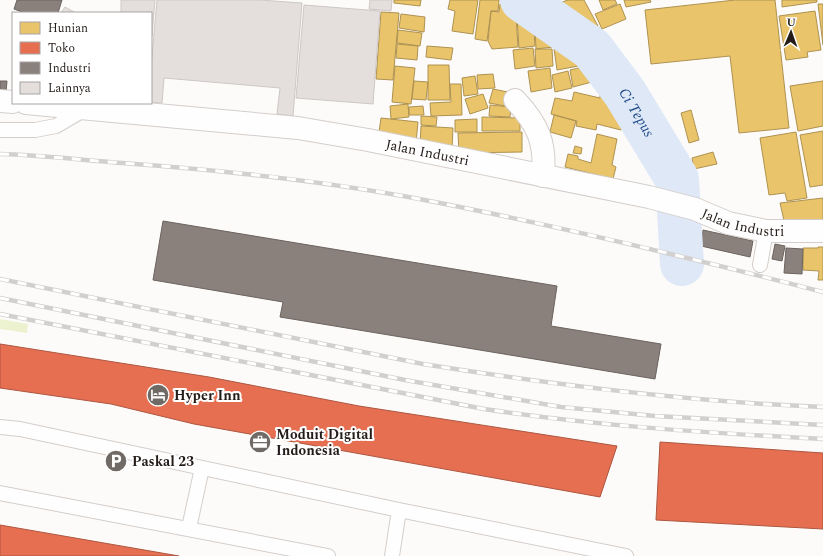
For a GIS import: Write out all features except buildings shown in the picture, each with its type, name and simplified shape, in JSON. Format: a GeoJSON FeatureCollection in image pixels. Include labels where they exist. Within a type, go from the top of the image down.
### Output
{"type":"FeatureCollection","features":[{"type":"Feature","properties":{"kind":"street"},"geometry":{"type":"LineString","coordinates":[[515,100],[528,114],[542,142],[545,156],[544,176]]}},
{"type":"Feature","properties":{"kind":"street"},"geometry":{"type":"LineString","coordinates":[[0,101],[12,102]]}},
{"type":"Feature","properties":{"kind":"street","name":"Jalan Industri"},"geometry":{"type":"LineString","coordinates":[[38,104],[298,128],[368,140],[649,197],[695,209],[728,223],[766,231],[823,231]]}},
{"type":"Feature","properties":{"kind":"lane"},"geometry":{"type":"LineString","coordinates":[[0,130],[35,130],[56,126],[87,108]]}},
{"type":"Feature","properties":{"kind":"lane"},"geometry":{"type":"LineString","coordinates":[[760,265],[766,231]]}},
{"type":"Feature","properties":{"kind":"lane"},"geometry":{"type":"LineString","coordinates":[[0,427],[20,429],[399,510],[626,556]]}},
{"type":"Feature","properties":{"kind":"lane"},"geometry":{"type":"LineString","coordinates":[[189,528],[202,468]]}},
{"type":"Feature","properties":{"kind":"lane"},"geometry":{"type":"LineString","coordinates":[[0,493],[189,528],[328,556]]}},
{"type":"Feature","properties":{"kind":"lane"},"geometry":{"type":"LineString","coordinates":[[392,556],[399,510]]}},
{"type":"Feature","properties":{"kind":"green space"},"geometry":{"type":"Polygon","coordinates":[[[0,319],[28,324],[27,333],[0,329],[0,319]]]}},
{"type":"Feature","properties":{"kind":"waterway","name":"Ci Tepus"},"geometry":{"type":"LineString","coordinates":[[522,0],[592,49],[625,93],[677,179],[682,264]]}},
{"type":"Feature","properties":{"kind":"railway"},"geometry":{"type":"LineString","coordinates":[[0,154],[45,156],[231,172],[341,186],[414,198],[568,230],[823,292]]}},
{"type":"Feature","properties":{"kind":"railway"},"geometry":{"type":"LineString","coordinates":[[0,279],[423,364],[622,392],[773,405],[823,407]]}},
{"type":"Feature","properties":{"kind":"railway"},"geometry":{"type":"LineString","coordinates":[[0,298],[405,380],[561,407],[655,416],[823,425]]}},
{"type":"Feature","properties":{"kind":"railway"},"geometry":{"type":"LineString","coordinates":[[0,314],[484,409],[569,420],[653,428],[823,439]]}},
{"type":"Feature","properties":{"kind":"place","name":"Hyper Inn"},"geometry":{"type":"Point","coordinates":[158,395]}},
{"type":"Feature","properties":{"kind":"place","name":"Moduit Digital Indonesia"},"geometry":{"type":"Point","coordinates":[260,442]}},
{"type":"Feature","properties":{"kind":"place","name":"Paskal 23"},"geometry":{"type":"Point","coordinates":[116,461]}}]}
